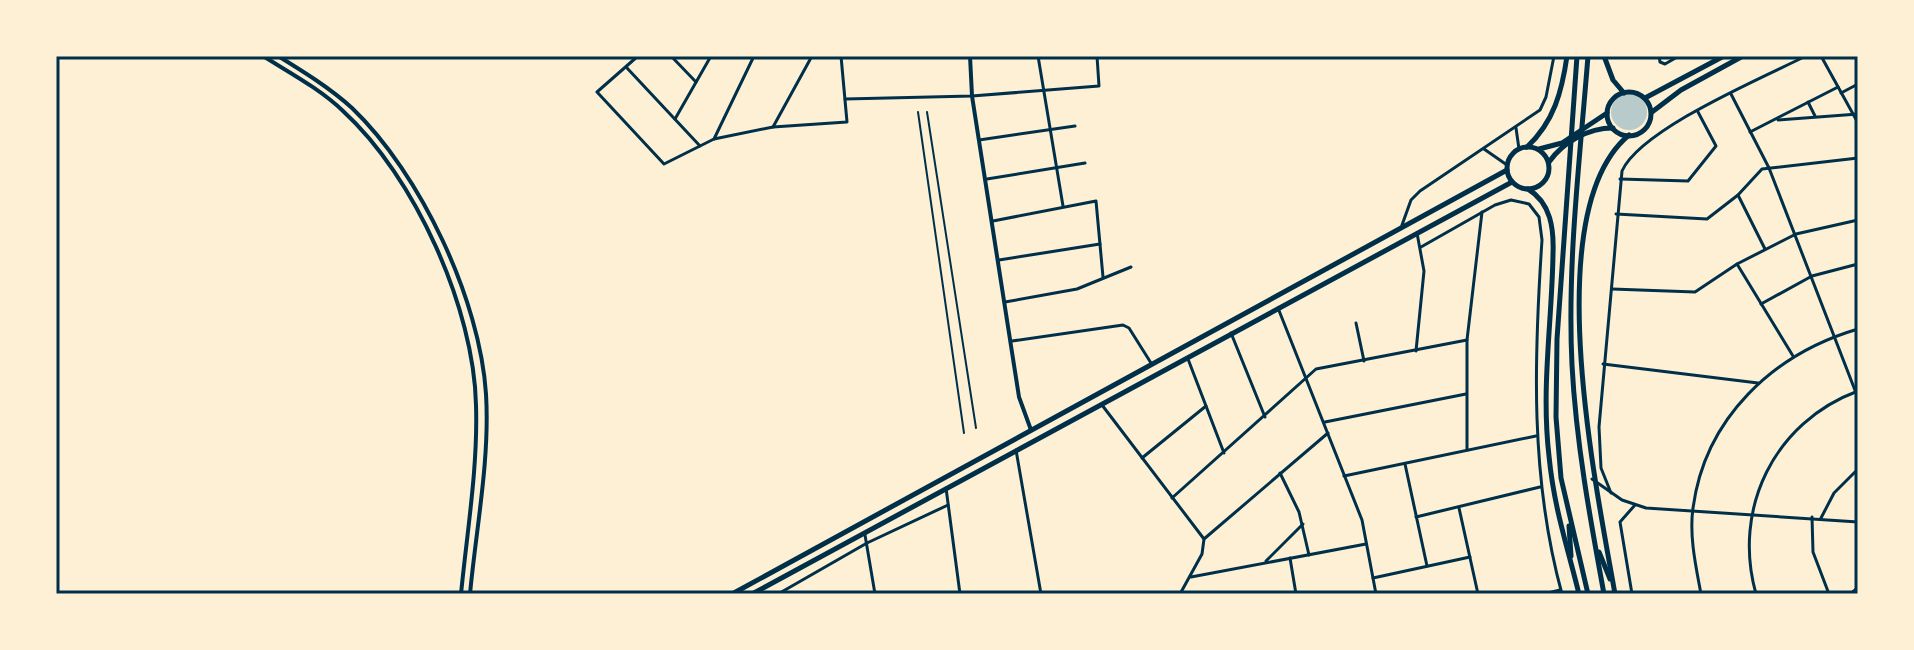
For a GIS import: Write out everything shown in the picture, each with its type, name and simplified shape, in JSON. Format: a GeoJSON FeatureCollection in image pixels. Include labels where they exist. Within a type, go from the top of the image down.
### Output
{"type":"FeatureCollection","features":[{"type":"Feature","properties":{"kind":"main road"},"geometry":{"type":"LineString","coordinates":[[1527,147],[1554,112],[1567,56]]}},
{"type":"Feature","properties":{"kind":"main road"},"geometry":{"type":"LineString","coordinates":[[1577,56],[1557,328],[1556,417],[1558,458],[1588,594]]}},
{"type":"Feature","properties":{"kind":"main road"},"geometry":{"type":"LineString","coordinates":[[1588,56],[1571,311],[1577,422],[1604,594]]}},
{"type":"Feature","properties":{"kind":"main road"},"geometry":{"type":"LineString","coordinates":[[1604,56],[1613,80],[1624,93],[1645,98],[1724,56]]}},
{"type":"Feature","properties":{"kind":"main road"},"geometry":{"type":"LineString","coordinates":[[1615,593],[1592,479],[1581,331],[1586,218],[1591,192],[1604,166],[1629,135],[1645,129],[1651,113],[1681,90],[1743,56]]}},
{"type":"Feature","properties":{"kind":"main road"},"geometry":{"type":"LineString","coordinates":[[732,594],[1400,231],[1507,168],[1519,149],[1538,149],[1562,143],[1608,113],[1614,98],[1624,93]]}},
{"type":"Feature","properties":{"kind":"main road"},"geometry":{"type":"LineString","coordinates":[[1645,98],[1651,113]]}},
{"type":"Feature","properties":{"kind":"main road"},"geometry":{"type":"LineString","coordinates":[[1608,113],[1613,128]]}},
{"type":"Feature","properties":{"kind":"main road"},"geometry":{"type":"LineString","coordinates":[[1528,189],[1546,179],[1549,163],[1563,146],[1589,131],[1613,128],[1629,135]]}},
{"type":"Feature","properties":{"kind":"main road"},"geometry":{"type":"LineString","coordinates":[[1538,149],[1549,163]]}},
{"type":"Feature","properties":{"kind":"main road"},"geometry":{"type":"LineString","coordinates":[[1507,168],[1512,182],[1528,189],[1546,208],[1553,230],[1546,367],[1547,438],[1558,520],[1579,594]]}},
{"type":"Feature","properties":{"kind":"main road"},"geometry":{"type":"LineString","coordinates":[[752,594],[1512,182]]}},
{"type":"Feature","properties":{"kind":"main road"},"geometry":{"type":"LineString","coordinates":[[1568,513],[1571,566]]}},
{"type":"Feature","properties":{"kind":"main road"},"geometry":{"type":"LineString","coordinates":[[1594,539],[1615,593]]}},
{"type":"Feature","properties":{"kind":"street"},"geometry":{"type":"LineString","coordinates":[[263,56],[329,99],[377,146],[400,179],[453,287],[468,336],[476,404],[461,594]]}},
{"type":"Feature","properties":{"kind":"street"},"geometry":{"type":"LineString","coordinates":[[278,56],[333,91],[378,137],[419,200],[462,282],[478,337],[486,397],[470,594]]}},
{"type":"Feature","properties":{"kind":"street"},"geometry":{"type":"LineString","coordinates":[[638,56],[597,92],[664,164],[714,139],[773,127],[847,122],[841,56]]}},
{"type":"Feature","properties":{"kind":"street"},"geometry":{"type":"LineString","coordinates":[[671,56],[696,82]]}},
{"type":"Feature","properties":{"kind":"street"},"geometry":{"type":"LineString","coordinates":[[675,119],[711,56]]}},
{"type":"Feature","properties":{"kind":"street"},"geometry":{"type":"LineString","coordinates":[[714,139],[754,56]]}},
{"type":"Feature","properties":{"kind":"street"},"geometry":{"type":"LineString","coordinates":[[773,127],[812,56]]}},
{"type":"Feature","properties":{"kind":"street"},"geometry":{"type":"LineString","coordinates":[[970,56],[972,96],[1019,397],[1032,432]]}},
{"type":"Feature","properties":{"kind":"street"},"geometry":{"type":"LineString","coordinates":[[1038,56],[1063,207]]}},
{"type":"Feature","properties":{"kind":"street"},"geometry":{"type":"LineString","coordinates":[[845,99],[972,96],[1099,86],[1097,56]]}},
{"type":"Feature","properties":{"kind":"street"},"geometry":{"type":"LineString","coordinates":[[1400,231],[1411,200],[1427,186],[1516,128],[1544,104],[1554,56]]}},
{"type":"Feature","properties":{"kind":"street"},"geometry":{"type":"LineString","coordinates":[[1659,56],[1660,62],[1665,64],[1679,56]]}},
{"type":"Feature","properties":{"kind":"street"},"geometry":{"type":"LineString","coordinates":[[1611,493],[1601,468],[1599,427],[1616,214],[1625,164],[1643,144],[1806,56]]}},
{"type":"Feature","properties":{"kind":"street"},"geometry":{"type":"LineString","coordinates":[[1821,56],[1856,114],[1858,123]]}},
{"type":"Feature","properties":{"kind":"street"},"geometry":{"type":"LineString","coordinates":[[627,68],[700,146]]}},
{"type":"Feature","properties":{"kind":"street"},"geometry":{"type":"LineString","coordinates":[[1841,93],[1858,84]]}},
{"type":"Feature","properties":{"kind":"street"},"geometry":{"type":"LineString","coordinates":[[1750,132],[1838,87]]}},
{"type":"Feature","properties":{"kind":"street"},"geometry":{"type":"LineString","coordinates":[[1731,94],[1769,168],[1837,336],[1858,398]]}},
{"type":"Feature","properties":{"kind":"street"},"geometry":{"type":"LineString","coordinates":[[1808,102],[1816,118]]}},
{"type":"Feature","properties":{"kind":"street"},"geometry":{"type":"LineString","coordinates":[[1620,179],[1688,181],[1716,146],[1698,112]]}},
{"type":"Feature","properties":{"kind":"street"},"geometry":{"type":"LineString","coordinates":[[1774,120],[1856,114]]}},
{"type":"Feature","properties":{"kind":"street"},"geometry":{"type":"LineString","coordinates":[[979,140],[1075,126]]}},
{"type":"Feature","properties":{"kind":"street"},"geometry":{"type":"LineString","coordinates":[[1516,128],[1519,149]]}},
{"type":"Feature","properties":{"kind":"street"},"geometry":{"type":"LineString","coordinates":[[1484,149],[1507,168]]}},
{"type":"Feature","properties":{"kind":"street"},"geometry":{"type":"LineString","coordinates":[[1616,214],[1707,219],[1738,195],[1755,175],[1769,168],[1858,158]]}},
{"type":"Feature","properties":{"kind":"street"},"geometry":{"type":"LineString","coordinates":[[987,179],[1085,163]]}},
{"type":"Feature","properties":{"kind":"street"},"geometry":{"type":"LineString","coordinates":[[1738,195],[1765,249]]}},
{"type":"Feature","properties":{"kind":"street"},"geometry":{"type":"LineString","coordinates":[[993,221],[1096,201],[1103,277]]}},
{"type":"Feature","properties":{"kind":"street"},"geometry":{"type":"LineString","coordinates":[[1421,247],[1503,202],[1520,201],[1535,209],[1542,229],[1536,436],[1540,487],[1561,592],[1544,594]]}},
{"type":"Feature","properties":{"kind":"street"},"geometry":{"type":"LineString","coordinates":[[1467,450],[1467,340],[1482,212]]}},
{"type":"Feature","properties":{"kind":"street"},"geometry":{"type":"LineString","coordinates":[[1611,289],[1695,292],[1737,264],[1796,234],[1858,220]]}},
{"type":"Feature","properties":{"kind":"street"},"geometry":{"type":"LineString","coordinates":[[1416,351],[1424,271],[1417,232]]}},
{"type":"Feature","properties":{"kind":"street"},"geometry":{"type":"LineString","coordinates":[[999,260],[1100,244]]}},
{"type":"Feature","properties":{"kind":"street"},"geometry":{"type":"LineString","coordinates":[[1737,264],[1793,356]]}},
{"type":"Feature","properties":{"kind":"street"},"geometry":{"type":"LineString","coordinates":[[1761,304],[1812,276],[1858,264]]}},
{"type":"Feature","properties":{"kind":"street"},"geometry":{"type":"LineString","coordinates":[[1005,302],[1077,289],[1131,267]]}},
{"type":"Feature","properties":{"kind":"street"},"geometry":{"type":"LineString","coordinates":[[1278,308],[1362,520],[1376,594]]}},
{"type":"Feature","properties":{"kind":"street"},"geometry":{"type":"LineString","coordinates":[[1356,323],[1364,361]]}},
{"type":"Feature","properties":{"kind":"street"},"geometry":{"type":"LineString","coordinates":[[1010,342],[1123,325],[1129,328],[1153,366]]}},
{"type":"Feature","properties":{"kind":"street"},"geometry":{"type":"LineString","coordinates":[[1701,594],[1692,511],[1710,448],[1732,412],[1758,383],[1793,356],[1858,329]]}},
{"type":"Feature","properties":{"kind":"street"},"geometry":{"type":"LineString","coordinates":[[1231,333],[1265,417]]}},
{"type":"Feature","properties":{"kind":"street"},"geometry":{"type":"LineString","coordinates":[[1172,498],[1316,369],[1467,340]]}},
{"type":"Feature","properties":{"kind":"street"},"geometry":{"type":"LineString","coordinates":[[1187,357],[1224,453]]}},
{"type":"Feature","properties":{"kind":"street"},"geometry":{"type":"LineString","coordinates":[[1603,364],[1758,383]]}},
{"type":"Feature","properties":{"kind":"street"},"geometry":{"type":"LineString","coordinates":[[1756,594],[1749,561],[1751,514],[1766,471],[1782,445],[1815,413],[1857,392]]}},
{"type":"Feature","properties":{"kind":"street"},"geometry":{"type":"LineString","coordinates":[[1324,423],[1466,394]]}},
{"type":"Feature","properties":{"kind":"street"},"geometry":{"type":"LineString","coordinates":[[1101,404],[1204,539]]}},
{"type":"Feature","properties":{"kind":"street"},"geometry":{"type":"LineString","coordinates":[[1142,458],[1206,406]]}},
{"type":"Feature","properties":{"kind":"street"},"geometry":{"type":"LineString","coordinates":[[1180,594],[1202,554],[1204,539],[1328,433]]}},
{"type":"Feature","properties":{"kind":"street"},"geometry":{"type":"LineString","coordinates":[[1344,476],[1536,436]]}},
{"type":"Feature","properties":{"kind":"street"},"geometry":{"type":"LineString","coordinates":[[1016,450],[1041,594]]}},
{"type":"Feature","properties":{"kind":"street"},"geometry":{"type":"LineString","coordinates":[[1405,464],[1427,566]]}},
{"type":"Feature","properties":{"kind":"street"},"geometry":{"type":"LineString","coordinates":[[1821,518],[1834,493],[1858,469]]}},
{"type":"Feature","properties":{"kind":"street"},"geometry":{"type":"LineString","coordinates":[[1280,473],[1303,524],[1309,555]]}},
{"type":"Feature","properties":{"kind":"street"},"geometry":{"type":"LineString","coordinates":[[1592,479],[1635,505],[1858,522]]}},
{"type":"Feature","properties":{"kind":"street"},"geometry":{"type":"LineString","coordinates":[[1416,517],[1540,487]]}},
{"type":"Feature","properties":{"kind":"street"},"geometry":{"type":"LineString","coordinates":[[946,488],[960,594]]}},
{"type":"Feature","properties":{"kind":"street"},"geometry":{"type":"LineString","coordinates":[[778,594],[867,543],[948,505]]}},
{"type":"Feature","properties":{"kind":"street"},"geometry":{"type":"LineString","coordinates":[[1632,594],[1620,522],[1635,505]]}},
{"type":"Feature","properties":{"kind":"street"},"geometry":{"type":"LineString","coordinates":[[1459,507],[1478,594]]}},
{"type":"Feature","properties":{"kind":"street"},"geometry":{"type":"LineString","coordinates":[[1812,517],[1813,552],[1829,594]]}},
{"type":"Feature","properties":{"kind":"street"},"geometry":{"type":"LineString","coordinates":[[1264,563],[1303,524]]}},
{"type":"Feature","properties":{"kind":"street"},"geometry":{"type":"LineString","coordinates":[[865,533],[875,594]]}},
{"type":"Feature","properties":{"kind":"street"},"geometry":{"type":"LineString","coordinates":[[1191,577],[1366,544]]}},
{"type":"Feature","properties":{"kind":"street"},"geometry":{"type":"LineString","coordinates":[[1373,578],[1470,557]]}},
{"type":"Feature","properties":{"kind":"street"},"geometry":{"type":"LineString","coordinates":[[1290,558],[1296,594]]}},
{"type":"Feature","properties":{"kind":"street"},"geometry":{"type":"LineString","coordinates":[[1851,594],[1858,588]]}},
{"type":"Feature","properties":{"kind":"lane"},"geometry":{"type":"LineString","coordinates":[[918,112],[964,433]]}},
{"type":"Feature","properties":{"kind":"lane"},"geometry":{"type":"LineString","coordinates":[[927,112],[976,428]]}},
{"type":"Feature","properties":{"kind":"shaded area"},"geometry":{"type":"Polygon","coordinates":[[[1629,94],[1642,99],[1647,112],[1642,125],[1629,130],[1616,125],[1611,112],[1616,99],[1629,94]]]}}]}
